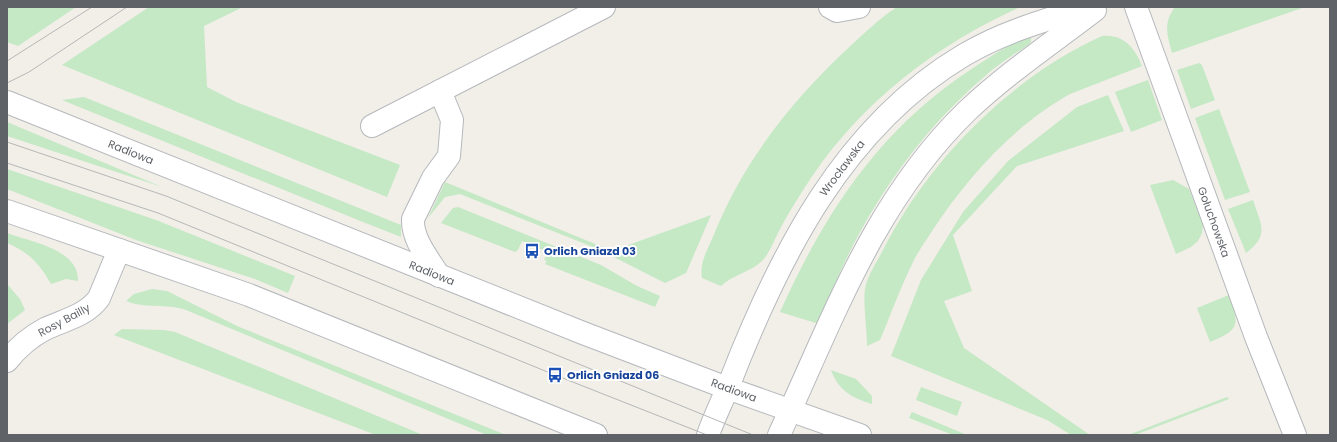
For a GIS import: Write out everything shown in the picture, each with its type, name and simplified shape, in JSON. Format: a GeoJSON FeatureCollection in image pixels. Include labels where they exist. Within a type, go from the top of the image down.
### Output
{"type":"FeatureCollection","features":[{"type":"Feature","properties":{"kind":"street"},"geometry":{"type":"LineString","coordinates":[[372,126],[604,7]]}},
{"type":"Feature","properties":{"kind":"street"},"geometry":{"type":"LineString","coordinates":[[830,7],[837,11],[859,7]]}},
{"type":"Feature","properties":{"kind":"street","name":"Wrocławska"},"geometry":{"type":"LineString","coordinates":[[708,435],[758,310],[804,223],[841,168],[872,129],[910,94],[964,55],[1019,28],[1088,7]]}},
{"type":"Feature","properties":{"kind":"street"},"geometry":{"type":"LineString","coordinates":[[779,435],[850,276],[889,207],[921,162],[968,110],[1024,63],[1099,7]]}},
{"type":"Feature","properties":{"kind":"street","name":"Gołuchowska"},"geometry":{"type":"LineString","coordinates":[[1136,7],[1256,337],[1295,435]]}},
{"type":"Feature","properties":{"kind":"street"},"geometry":{"type":"LineString","coordinates":[[439,276],[416,236],[413,226],[413,219],[433,178],[448,156],[452,120],[440,91]]}},
{"type":"Feature","properties":{"kind":"street","name":"Radiowa"},"geometry":{"type":"LineString","coordinates":[[7,102],[439,276],[727,388],[860,435]]}},
{"type":"Feature","properties":{"kind":"street"},"geometry":{"type":"LineString","coordinates":[[7,211],[249,295],[596,435]]}},
{"type":"Feature","properties":{"kind":"street","name":"Rosy Bailly"},"geometry":{"type":"LineString","coordinates":[[7,361],[17,349],[30,338],[86,311],[94,304],[99,298],[119,250]]}},
{"type":"Feature","properties":{"kind":"green space"},"geometry":{"type":"Polygon","coordinates":[[[7,7],[76,7],[18,46],[7,42],[7,7]]]}},
{"type":"Feature","properties":{"kind":"green space"},"geometry":{"type":"Polygon","coordinates":[[[149,7],[243,7],[204,26],[207,87],[236,102],[400,165],[387,197],[62,65],[149,7]]]}},
{"type":"Feature","properties":{"kind":"green space"},"geometry":{"type":"Polygon","coordinates":[[[897,7],[1020,7],[960,38],[932,57],[905,77],[855,122],[813,175],[792,208],[770,250],[758,265],[730,279],[721,286],[702,278],[701,272],[705,255],[728,204],[742,177],[758,152],[776,127],[815,81],[873,26],[897,7]]]}},
{"type":"Feature","properties":{"kind":"green space"},"geometry":{"type":"Polygon","coordinates":[[[1175,7],[1305,7],[1172,53],[1167,24],[1175,7]]]}},
{"type":"Feature","properties":{"kind":"green space"},"geometry":{"type":"Polygon","coordinates":[[[1031,36],[1031,42],[1028,45],[994,68],[956,102],[907,159],[885,190],[848,255],[832,289],[819,324],[780,312],[815,241],[835,208],[881,147],[908,119],[970,70],[1007,47],[1031,36]]]}},
{"type":"Feature","properties":{"kind":"green space"},"geometry":{"type":"Polygon","coordinates":[[[1102,36],[1116,37],[1128,44],[1136,54],[1142,66],[1070,94],[1030,121],[993,154],[960,192],[932,231],[909,270],[880,340],[867,346],[865,289],[868,279],[872,269],[902,217],[923,185],[948,154],[975,125],[1005,98],[1036,74],[1068,53],[1102,36]]]}},
{"type":"Feature","properties":{"kind":"green space"},"geometry":{"type":"Polygon","coordinates":[[[1199,63],[1202,65],[1215,100],[1191,109],[1177,70],[1199,63]]]}},
{"type":"Feature","properties":{"kind":"green space"},"geometry":{"type":"Polygon","coordinates":[[[1148,80],[1162,120],[1131,132],[1115,92],[1148,80]]]}},
{"type":"Feature","properties":{"kind":"green space"},"geometry":{"type":"Polygon","coordinates":[[[1108,95],[1124,131],[1017,166],[953,235],[972,291],[944,301],[964,348],[1090,435],[1071,435],[1047,420],[891,356],[921,280],[963,212],[1008,161],[1077,107],[1108,95]]]}},
{"type":"Feature","properties":{"kind":"green space"},"geometry":{"type":"Polygon","coordinates":[[[84,97],[401,225],[401,237],[62,100],[84,97]]]}},
{"type":"Feature","properties":{"kind":"green space"},"geometry":{"type":"Polygon","coordinates":[[[1219,109],[1250,192],[1225,200],[1195,118],[1219,109]]]}},
{"type":"Feature","properties":{"kind":"green space"},"geometry":{"type":"Polygon","coordinates":[[[7,122],[162,187],[7,136],[7,122]]]}},
{"type":"Feature","properties":{"kind":"green space"},"geometry":{"type":"Polygon","coordinates":[[[7,169],[156,220],[295,276],[288,293],[255,279],[136,240],[7,189],[7,169]]]}},
{"type":"Feature","properties":{"kind":"green space"},"geometry":{"type":"Polygon","coordinates":[[[1173,180],[1189,189],[1203,225],[1202,233],[1198,241],[1191,247],[1176,254],[1150,185],[1173,180]]]}},
{"type":"Feature","properties":{"kind":"green space"},"geometry":{"type":"Polygon","coordinates":[[[445,182],[612,251],[711,215],[686,273],[665,283],[598,249],[460,194],[445,197],[428,218],[445,182]]]}},
{"type":"Feature","properties":{"kind":"green space"},"geometry":{"type":"Polygon","coordinates":[[[1253,200],[1262,229],[1261,235],[1254,247],[1246,253],[1228,209],[1253,200]]]}},
{"type":"Feature","properties":{"kind":"green space"},"geometry":{"type":"Polygon","coordinates":[[[458,207],[601,265],[637,286],[660,296],[655,307],[545,264],[547,261],[544,260],[548,252],[522,241],[518,250],[515,252],[441,223],[453,208],[458,207]]]}},
{"type":"Feature","properties":{"kind":"green space"},"geometry":{"type":"Polygon","coordinates":[[[7,233],[52,248],[62,254],[71,261],[76,270],[78,281],[66,279],[51,284],[33,259],[7,243],[7,233]]]}},
{"type":"Feature","properties":{"kind":"green space"},"geometry":{"type":"Polygon","coordinates":[[[7,284],[20,299],[25,310],[7,324],[7,284]]]}},
{"type":"Feature","properties":{"kind":"green space"},"geometry":{"type":"Polygon","coordinates":[[[152,289],[167,291],[237,326],[506,435],[487,435],[186,310],[171,307],[141,305],[126,301],[134,294],[152,289]]]}},
{"type":"Feature","properties":{"kind":"green space"},"geometry":{"type":"Polygon","coordinates":[[[1229,295],[1235,313],[1235,325],[1227,333],[1210,342],[1197,308],[1229,295]]]}},
{"type":"Feature","properties":{"kind":"green space"},"geometry":{"type":"Polygon","coordinates":[[[122,329],[164,330],[175,332],[423,435],[376,435],[114,335],[122,329]]]}},
{"type":"Feature","properties":{"kind":"green space"},"geometry":{"type":"Polygon","coordinates":[[[831,370],[856,379],[872,396],[872,404],[852,396],[842,388],[831,370]]]}},
{"type":"Feature","properties":{"kind":"green space"},"geometry":{"type":"Polygon","coordinates":[[[921,387],[962,402],[957,416],[916,400],[921,387]]]}},
{"type":"Feature","properties":{"kind":"green space"},"geometry":{"type":"Polygon","coordinates":[[[1227,397],[1229,399],[1135,435],[1128,435],[1227,397]]]}},
{"type":"Feature","properties":{"kind":"green space"},"geometry":{"type":"Polygon","coordinates":[[[912,412],[967,435],[953,435],[909,418],[912,412]]]}},
{"type":"Feature","properties":{"kind":"tram line"},"geometry":{"type":"LineString","coordinates":[[7,61],[92,7]]}},
{"type":"Feature","properties":{"kind":"tram line"},"geometry":{"type":"LineString","coordinates":[[7,83],[29,72],[127,7]]}},
{"type":"Feature","properties":{"kind":"tram line"},"geometry":{"type":"LineString","coordinates":[[7,142],[166,196],[753,435]]}},
{"type":"Feature","properties":{"kind":"tram line"},"geometry":{"type":"LineString","coordinates":[[7,163],[158,213],[555,375],[707,435]]}},
{"type":"Feature","properties":{"kind":"place","name":"Orlich Gniazd 03"},"geometry":{"type":"Point","coordinates":[532,251]}},
{"type":"Feature","properties":{"kind":"place","name":"Orlich Gniazd 06"},"geometry":{"type":"Point","coordinates":[555,375]}}]}
